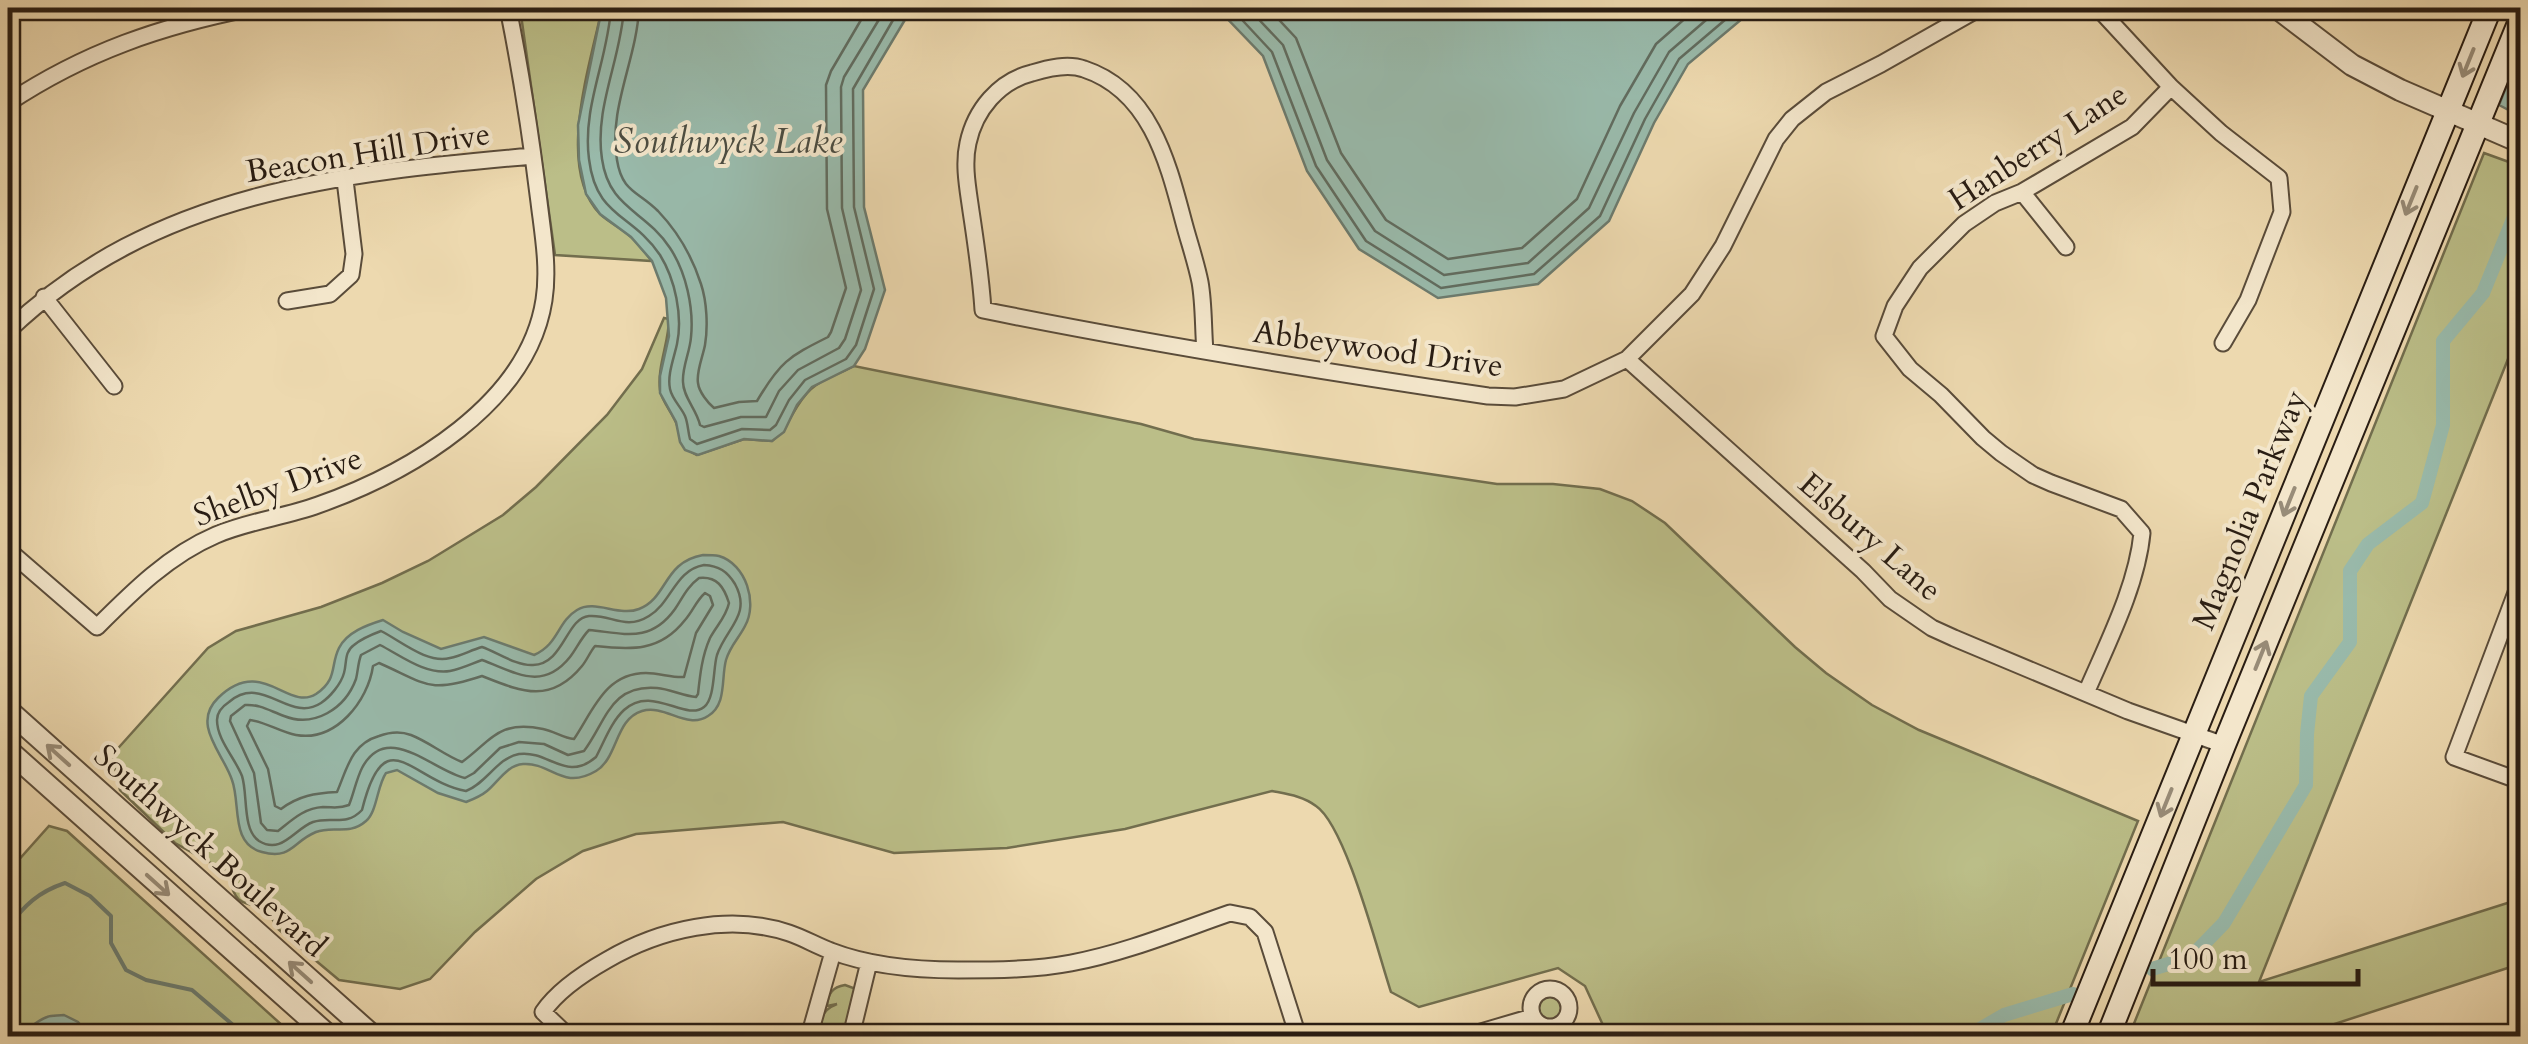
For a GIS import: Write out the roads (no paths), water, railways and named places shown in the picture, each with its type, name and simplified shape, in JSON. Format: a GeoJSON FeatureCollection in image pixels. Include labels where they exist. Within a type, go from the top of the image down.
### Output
{"type":"FeatureCollection","features":[{"type":"Feature","properties":{"kind":"main road","name":"Magnolia Parkway"},"geometry":{"type":"LineString","coordinates":[[2070,1036],[2490,8]]}},
{"type":"Feature","properties":{"kind":"main road","name":"Magnolia Parkway"},"geometry":{"type":"LineString","coordinates":[[2108,1036],[2520,21]]}},
{"type":"Feature","properties":{"kind":"main road"},"geometry":{"type":"LineString","coordinates":[[2358,331],[2389,342]]}},
{"type":"Feature","properties":{"kind":"main road"},"geometry":{"type":"LineString","coordinates":[[2274,537],[2305,548]]}},
{"type":"Feature","properties":{"kind":"street"},"geometry":{"type":"LineString","coordinates":[[8,103],[37,83],[138,36],[252,8]]}},
{"type":"Feature","properties":{"kind":"street","name":"Shelby Drive"},"geometry":{"type":"LineString","coordinates":[[8,550],[98,627],[145,580],[191,548],[246,524],[322,504],[382,478],[449,436],[497,394],[531,347],[544,301],[546,254],[534,156],[508,8]]}},
{"type":"Feature","properties":{"kind":"street","name":"Abbeywood Drive"},"geometry":{"type":"LineString","coordinates":[[1205,351],[1200,283],[1173,184],[1157,138],[1136,104],[1101,76],[1082,68],[1064,66],[1028,74],[1006,84],[988,100],[974,121],[967,145],[966,170],[983,310],[1068,328],[1301,368],[1516,397],[1564,389],[1627,358],[1692,294],[1722,246],[1776,139],[1792,119],[1826,92],[1980,8]]}},
{"type":"Feature","properties":{"kind":"street"},"geometry":{"type":"LineString","coordinates":[[2098,8],[2171,87],[2279,178],[2282,212],[2248,300],[2223,343]]}},
{"type":"Feature","properties":{"kind":"street"},"geometry":{"type":"LineString","coordinates":[[2277,8],[2352,66],[2517,140]]}},
{"type":"Feature","properties":{"kind":"street","name":"Hanberry Lane"},"geometry":{"type":"LineString","coordinates":[[2086,694],[2140,552],[2142,532],[2121,510],[2051,483],[2001,453],[1910,369],[1884,336],[1895,306],[1920,268],[1964,224],[2132,127],[2171,87]]}},
{"type":"Feature","properties":{"kind":"street","name":"Beacon Hill Drive"},"geometry":{"type":"LineString","coordinates":[[8,331],[44,297],[130,244],[200,213],[272,192],[454,163],[534,156]]}},
{"type":"Feature","properties":{"kind":"street"},"geometry":{"type":"LineString","coordinates":[[287,301],[330,294],[351,275],[354,254],[345,180]]}},
{"type":"Feature","properties":{"kind":"street"},"geometry":{"type":"LineString","coordinates":[[2022,192],[2066,247]]}},
{"type":"Feature","properties":{"kind":"street"},"geometry":{"type":"LineString","coordinates":[[44,297],[114,386]]}},
{"type":"Feature","properties":{"kind":"street","name":"Elsbury Lane"},"geometry":{"type":"LineString","coordinates":[[1627,358],[1890,599],[1944,633],[2086,694],[2224,745]]}},
{"type":"Feature","properties":{"kind":"street"},"geometry":{"type":"LineString","coordinates":[[2520,582],[2454,757],[2520,781]]}},
{"type":"Feature","properties":{"kind":"street","name":"Southwyck Boulevard"},"geometry":{"type":"LineString","coordinates":[[8,710],[373,1036]]}},
{"type":"Feature","properties":{"kind":"street","name":"Southwyck Boulevard"},"geometry":{"type":"LineString","coordinates":[[8,750],[329,1036]]}},
{"type":"Feature","properties":{"kind":"street"},"geometry":{"type":"LineString","coordinates":[[128,858],[148,836]]}},
{"type":"Feature","properties":{"kind":"street"},"geometry":{"type":"LineString","coordinates":[[568,1036],[543,1012],[558,994],[611,958],[644,942],[692,928],[765,928],[869,962],[934,970],[1047,967],[1118,951],[1230,913],[1250,917],[1264,932],[1298,1036]]}},
{"type":"Feature","properties":{"kind":"street"},"geometry":{"type":"LineString","coordinates":[[814,1036],[812,1026],[833,952]]}},
{"type":"Feature","properties":{"kind":"street"},"geometry":{"type":"LineString","coordinates":[[851,1036],[869,962]]}},
{"type":"Feature","properties":{"kind":"street"},"geometry":{"type":"LineString","coordinates":[[1466,1036],[1532,1017]]}},
{"type":"Feature","properties":{"kind":"water","name":"Southwyck Lake"},"geometry":{"type":"Polygon","coordinates":[[[602,8],[917,8],[909,13],[863,90],[864,207],[885,290],[865,349],[854,366],[812,387],[797,405],[784,432],[772,441],[744,439],[698,455],[685,450],[676,422],[660,393],[669,336],[666,298],[652,261],[631,237],[600,214],[586,194],[579,160],[578,125],[602,8]]]}},
{"type":"Feature","properties":{"kind":"water"},"geometry":{"type":"Polygon","coordinates":[[[1217,8],[1755,8],[1688,64],[1654,123],[1609,221],[1538,284],[1438,298],[1359,249],[1307,171],[1263,56],[1217,8]]]}},
{"type":"Feature","properties":{"kind":"water"},"geometry":{"type":"Polygon","coordinates":[[[2520,52],[2520,116],[2499,105],[2520,52]]]}},
{"type":"Feature","properties":{"kind":"water"},"geometry":{"type":"Polygon","coordinates":[[[703,555],[728,560],[743,576],[750,596],[749,617],[726,660],[718,705],[708,716],[692,720],[659,711],[642,711],[627,722],[609,757],[596,771],[574,778],[533,765],[517,765],[485,793],[466,802],[438,793],[397,770],[386,773],[372,812],[360,825],[316,832],[280,854],[262,852],[245,841],[232,780],[208,728],[210,708],[234,686],[261,683],[295,696],[306,698],[316,694],[331,678],[343,642],[358,630],[383,620],[441,649],[484,637],[534,655],[548,645],[577,610],[591,606],[639,609],[656,597],[680,565],[703,555]]]}},
{"type":"Feature","properties":{"kind":"water"},"geometry":{"type":"Polygon","coordinates":[[[64,1015],[78,1022],[90,1036],[8,1036],[8,1028],[25,1030],[47,1017],[64,1015]]]}},
{"type":"Feature","properties":{"kind":"waterway"},"geometry":{"type":"LineString","coordinates":[[2152,969],[2191,957],[2224,923],[2306,785],[2311,696],[2350,642],[2350,571],[2368,544],[2422,503],[2443,425],[2443,341],[2483,293],[2520,202]]}},
{"type":"Feature","properties":{"kind":"waterway"},"geometry":{"type":"LineString","coordinates":[[8,927],[33,900],[65,883],[90,896],[111,916],[111,943],[126,970],[146,980],[192,990],[246,1036]]}},
{"type":"Feature","properties":{"kind":"waterway"},"geometry":{"type":"LineString","coordinates":[[1968,1036],[2004,1015],[2073,994]]}}]}
